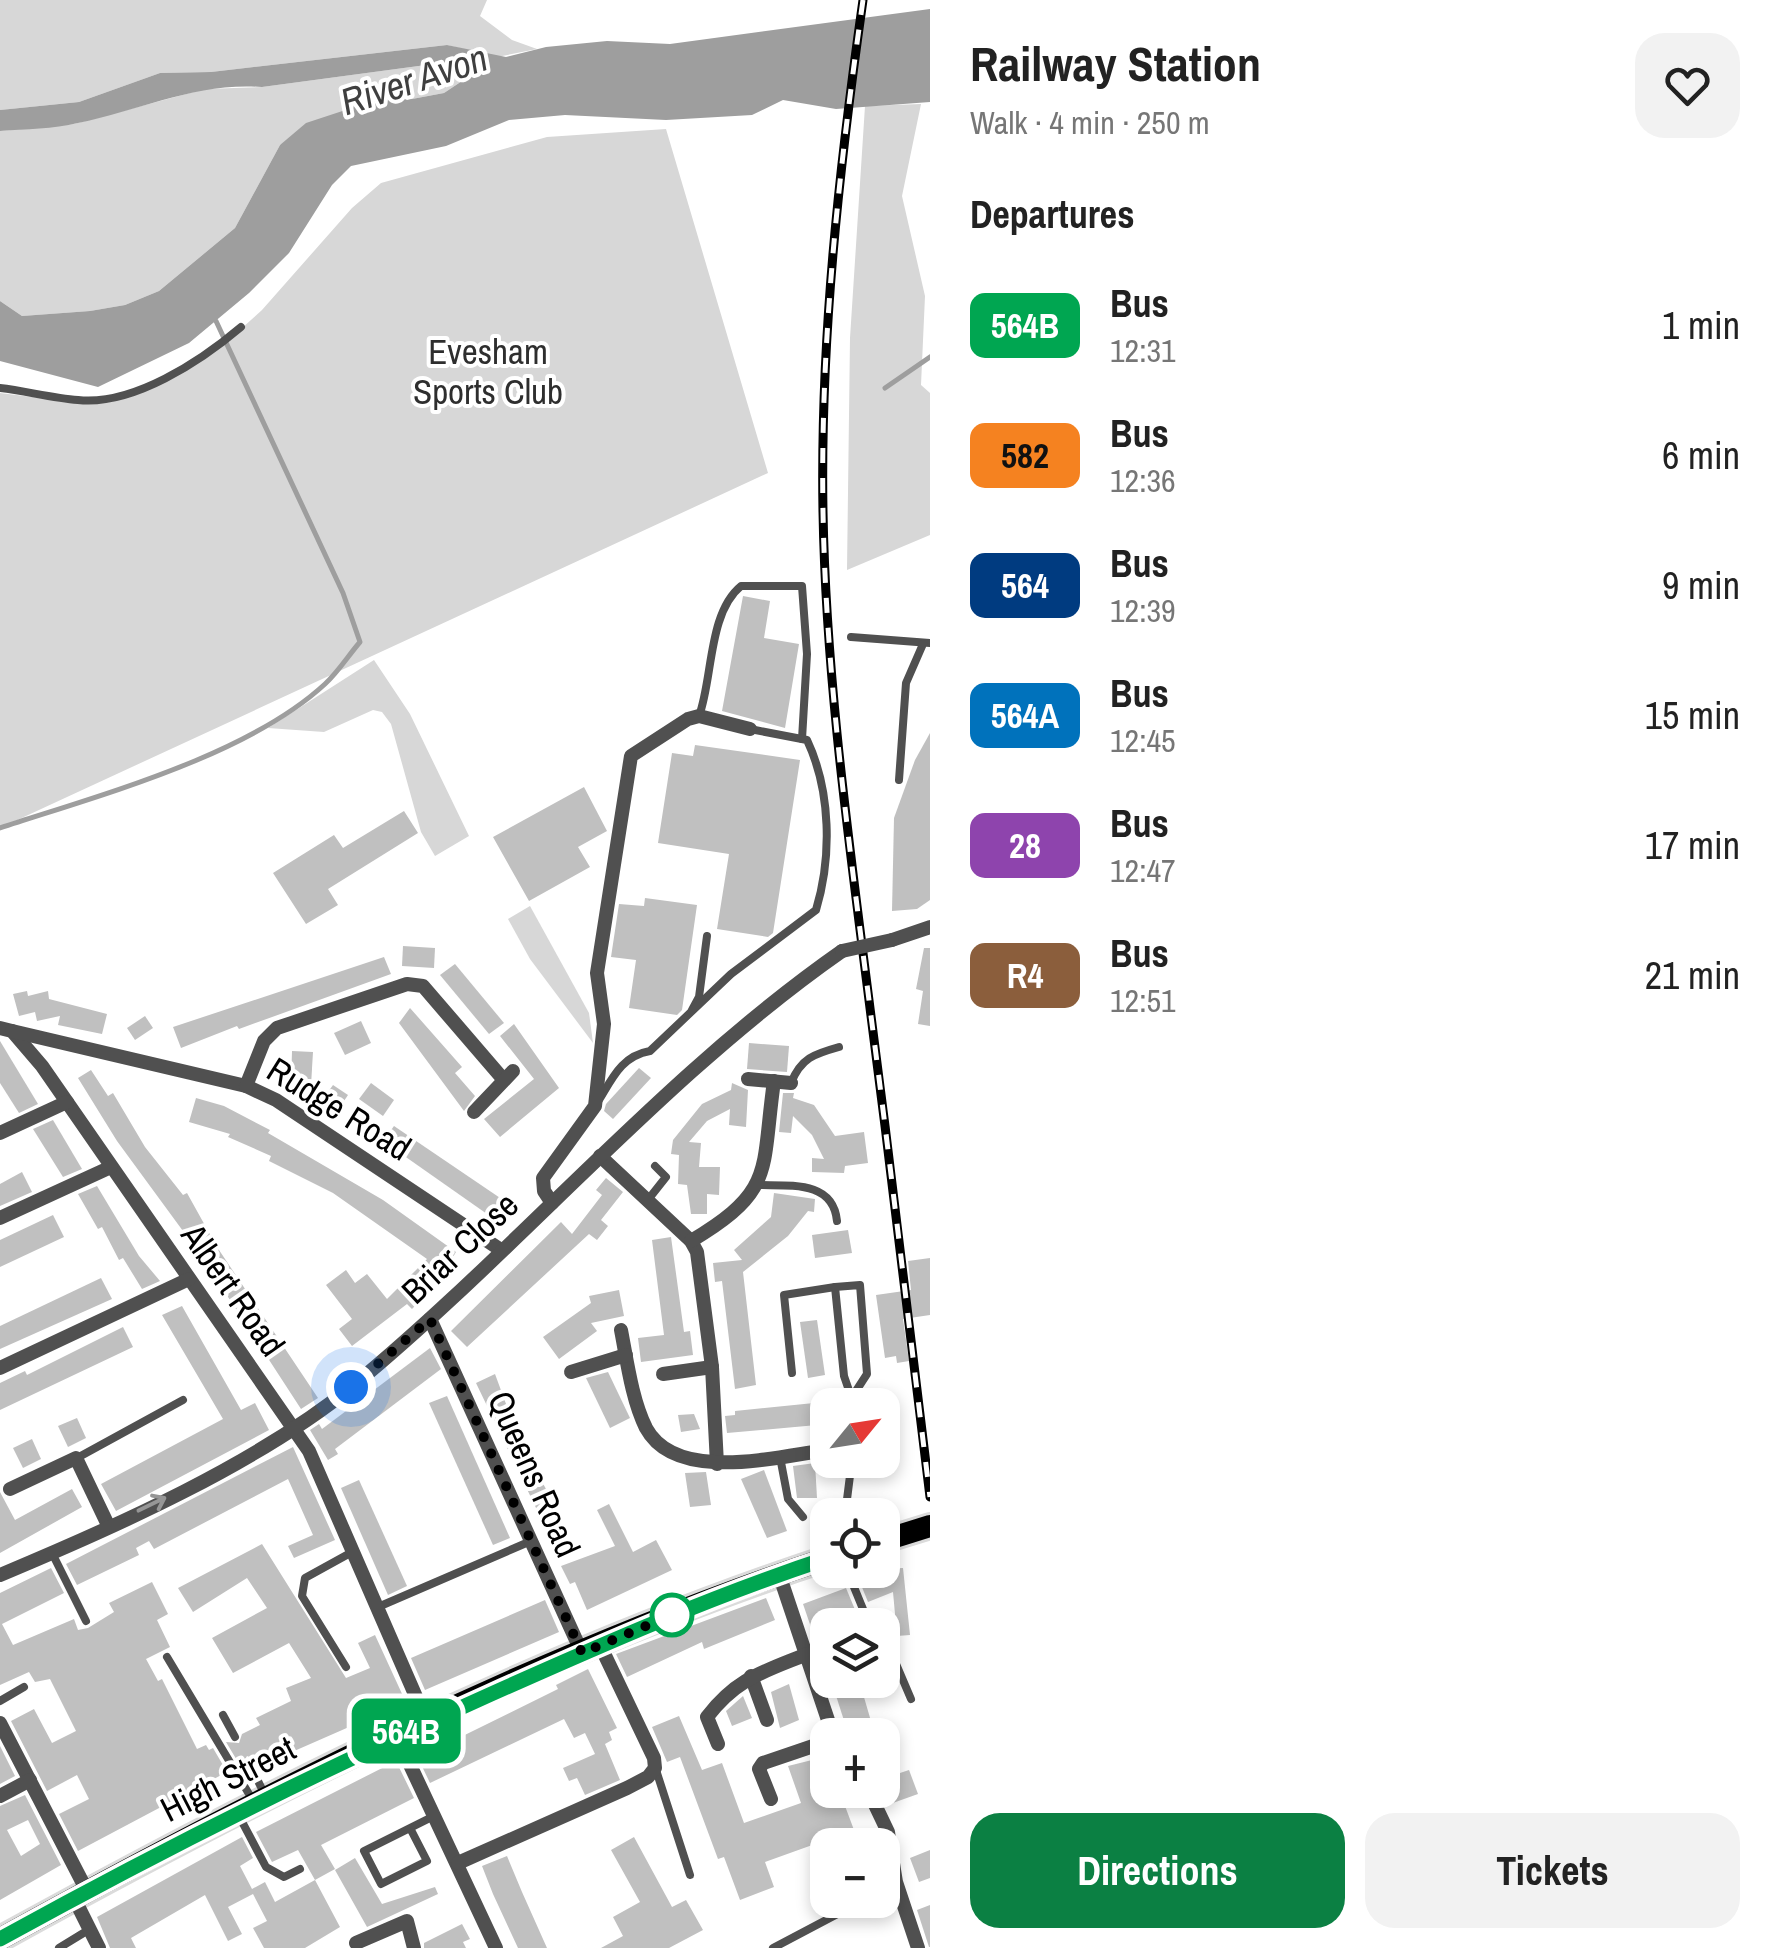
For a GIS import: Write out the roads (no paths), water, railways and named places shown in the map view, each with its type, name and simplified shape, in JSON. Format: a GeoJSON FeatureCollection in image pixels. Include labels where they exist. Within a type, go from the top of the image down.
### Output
{"type":"FeatureCollection","features":[{"type":"Feature","properties":{"kind":"main road"},"geometry":{"type":"LineString","coordinates":[[900,1535],[926,1527]]}},
{"type":"Feature","properties":{"kind":"main road","name":"High Street"},"geometry":{"type":"LineString","coordinates":[[0,1939],[252,1804],[396,1735],[591,1649],[810,1564]]}},
{"type":"Feature","properties":{"kind":"street"},"geometry":{"type":"LineString","coordinates":[[552,1203],[544,1190],[543,1178],[595,1106],[604,1024],[597,973],[631,756],[699,716],[750,728]]}},
{"type":"Feature","properties":{"kind":"street","name":"Briar Close"},"geometry":{"type":"LineString","coordinates":[[0,1575],[208,1477],[293,1428],[351,1387],[430,1319],[600,1156],[776,997],[842,951],[930,927]]}},
{"type":"Feature","properties":{"kind":"street"},"geometry":{"type":"LineString","coordinates":[[246,1086],[264,1041],[277,1028],[416,984],[423,986],[508,1075],[474,1112]]}},
{"type":"Feature","properties":{"kind":"street","name":"Rudge Road"},"geometry":{"type":"LineString","coordinates":[[6,1030],[246,1086],[276,1100],[501,1250]]}},
{"type":"Feature","properties":{"kind":"street","name":"Albert Road"},"geometry":{"type":"LineString","coordinates":[[6,1030],[67,1102],[293,1428],[324,1481],[427,1722]]}},
{"type":"Feature","properties":{"kind":"street"},"geometry":{"type":"LineString","coordinates":[[748,1079],[791,1083]]}},
{"type":"Feature","properties":{"kind":"street"},"geometry":{"type":"LineString","coordinates":[[691,1241],[734,1216],[757,1185],[774,1081]]}},
{"type":"Feature","properties":{"kind":"street"},"geometry":{"type":"LineString","coordinates":[[0,1133],[67,1102]]}},
{"type":"Feature","properties":{"kind":"street"},"geometry":{"type":"LineString","coordinates":[[600,1156],[691,1241],[697,1252],[712,1367],[717,1464]]}},
{"type":"Feature","properties":{"kind":"street"},"geometry":{"type":"LineString","coordinates":[[0,1218],[111,1166]]}},
{"type":"Feature","properties":{"kind":"street"},"geometry":{"type":"LineString","coordinates":[[0,1368],[189,1279]]}},
{"type":"Feature","properties":{"kind":"street","name":"Queens Road"},"geometry":{"type":"LineString","coordinates":[[430,1319],[531,1541],[654,1758],[655,1768]]}},
{"type":"Feature","properties":{"kind":"street"},"geometry":{"type":"LineString","coordinates":[[621,1330],[642,1419],[655,1440],[680,1456],[717,1464],[810,1452]]}},
{"type":"Feature","properties":{"kind":"street"},"geometry":{"type":"LineString","coordinates":[[571,1372],[626,1355]]}},
{"type":"Feature","properties":{"kind":"street"},"geometry":{"type":"LineString","coordinates":[[664,1374],[712,1367]]}},
{"type":"Feature","properties":{"kind":"street"},"geometry":{"type":"LineString","coordinates":[[10,1489],[76,1458],[108,1525]]}},
{"type":"Feature","properties":{"kind":"street"},"geometry":{"type":"LineString","coordinates":[[780,1574],[827,1718]]}},
{"type":"Feature","properties":{"kind":"street"},"geometry":{"type":"LineString","coordinates":[[718,1744],[706,1717],[736,1684],[751,1676],[809,1661]]}},
{"type":"Feature","properties":{"kind":"street"},"geometry":{"type":"LineString","coordinates":[[751,1676],[767,1720]]}},
{"type":"Feature","properties":{"kind":"street"},"geometry":{"type":"LineString","coordinates":[[0,1723],[81,1895],[99,1948]]}},
{"type":"Feature","properties":{"kind":"street"},"geometry":{"type":"LineString","coordinates":[[396,1735],[496,1948]]}},
{"type":"Feature","properties":{"kind":"street"},"geometry":{"type":"LineString","coordinates":[[771,1799],[760,1770],[763,1763],[810,1747]]}},
{"type":"Feature","properties":{"kind":"street"},"geometry":{"type":"LineString","coordinates":[[458,1864],[637,1783],[655,1768]]}},
{"type":"Feature","properties":{"kind":"street"},"geometry":{"type":"LineString","coordinates":[[0,1796],[30,1780]]}},
{"type":"Feature","properties":{"kind":"street"},"geometry":{"type":"LineString","coordinates":[[900,1910],[918,1948]]}},
{"type":"Feature","properties":{"kind":"street"},"geometry":{"type":"LineString","coordinates":[[356,1943],[407,1921],[414,1948]]}},
{"type":"Feature","properties":{"kind":"lane"},"geometry":{"type":"LineString","coordinates":[[0,388],[82,401],[136,392],[241,327]]}},
{"type":"Feature","properties":{"kind":"lane"},"geometry":{"type":"LineString","coordinates":[[699,716],[718,629],[734,592],[741,586],[802,586],[808,654],[802,739]]}},
{"type":"Feature","properties":{"kind":"lane"},"geometry":{"type":"LineString","coordinates":[[851,637],[926,643],[906,683],[900,780]]}},
{"type":"Feature","properties":{"kind":"lane"},"geometry":{"type":"LineString","coordinates":[[595,1106],[621,1064],[635,1054],[650,1051],[731,974],[816,910],[827,855],[824,802],[812,751],[802,739],[750,728]]}},
{"type":"Feature","properties":{"kind":"lane"},"geometry":{"type":"LineString","coordinates":[[690,1014],[699,997],[708,936]]}},
{"type":"Feature","properties":{"kind":"lane"},"geometry":{"type":"LineString","coordinates":[[791,1083],[798,1066],[812,1054],[839,1047]]}},
{"type":"Feature","properties":{"kind":"lane"},"geometry":{"type":"LineString","coordinates":[[648,1200],[666,1176],[655,1166]]}},
{"type":"Feature","properties":{"kind":"lane"},"geometry":{"type":"LineString","coordinates":[[757,1185],[822,1192],[834,1202],[837,1221]]}},
{"type":"Feature","properties":{"kind":"lane"},"geometry":{"type":"LineString","coordinates":[[792,1373],[784,1296],[860,1285],[868,1374],[858,1388]]}},
{"type":"Feature","properties":{"kind":"lane"},"geometry":{"type":"LineString","coordinates":[[835,1287],[844,1376],[851,1388]]}},
{"type":"Feature","properties":{"kind":"lane"},"geometry":{"type":"LineString","coordinates":[[76,1458],[183,1400]]}},
{"type":"Feature","properties":{"kind":"lane"},"geometry":{"type":"LineString","coordinates":[[780,1456],[788,1500],[803,1517]]}},
{"type":"Feature","properties":{"kind":"lane"},"geometry":{"type":"LineString","coordinates":[[378,1607],[531,1541]]}},
{"type":"Feature","properties":{"kind":"lane"},"geometry":{"type":"LineString","coordinates":[[346,1667],[302,1596],[301,1586],[306,1578],[354,1551]]}},
{"type":"Feature","properties":{"kind":"lane"},"geometry":{"type":"LineString","coordinates":[[52,1553],[86,1621]]}},
{"type":"Feature","properties":{"kind":"lane"},"geometry":{"type":"LineString","coordinates":[[167,1657],[252,1804]]}},
{"type":"Feature","properties":{"kind":"lane"},"geometry":{"type":"LineString","coordinates":[[900,1673],[911,1699]]}},
{"type":"Feature","properties":{"kind":"lane"},"geometry":{"type":"LineString","coordinates":[[0,1700],[24,1687]]}},
{"type":"Feature","properties":{"kind":"lane"},"geometry":{"type":"LineString","coordinates":[[223,1715],[235,1737]]}},
{"type":"Feature","properties":{"kind":"lane"},"geometry":{"type":"LineString","coordinates":[[248,1763],[252,1804],[266,1867],[284,1877],[300,1868]]}},
{"type":"Feature","properties":{"kind":"lane"},"geometry":{"type":"LineString","coordinates":[[655,1768],[690,1876]]}},
{"type":"Feature","properties":{"kind":"lane"},"geometry":{"type":"LineString","coordinates":[[410,1828],[427,1861],[381,1884],[364,1851],[410,1828],[434,1816]]}},
{"type":"Feature","properties":{"kind":"lane"},"geometry":{"type":"LineString","coordinates":[[774,1948],[830,1918]]}},
{"type":"Feature","properties":{"kind":"lane"},"geometry":{"type":"LineString","coordinates":[[58,1948],[90,1929]]}},
{"type":"Feature","properties":{"kind":"waterway"},"geometry":{"type":"LineString","coordinates":[[0,828],[171,771],[255,732],[293,710],[325,684],[360,642],[343,593],[216,321]]}},
{"type":"Feature","properties":{"kind":"waterway"},"geometry":{"type":"LineString","coordinates":[[885,388],[930,357]]}},
{"type":"Feature","properties":{"kind":"railway"},"geometry":{"type":"LineString","coordinates":[[863,0],[846,127],[828,319],[823,448],[825,575],[847,828],[930,1497]]}},
{"type":"Feature","properties":{"kind":"water label","name":"River Avon"},"geometry":{"type":"Point","coordinates":[414,80]}},
{"type":"Feature","properties":{"kind":"park label","name":"Evesham Sports Club"},"geometry":{"type":"Point","coordinates":[488,372]}}]}
